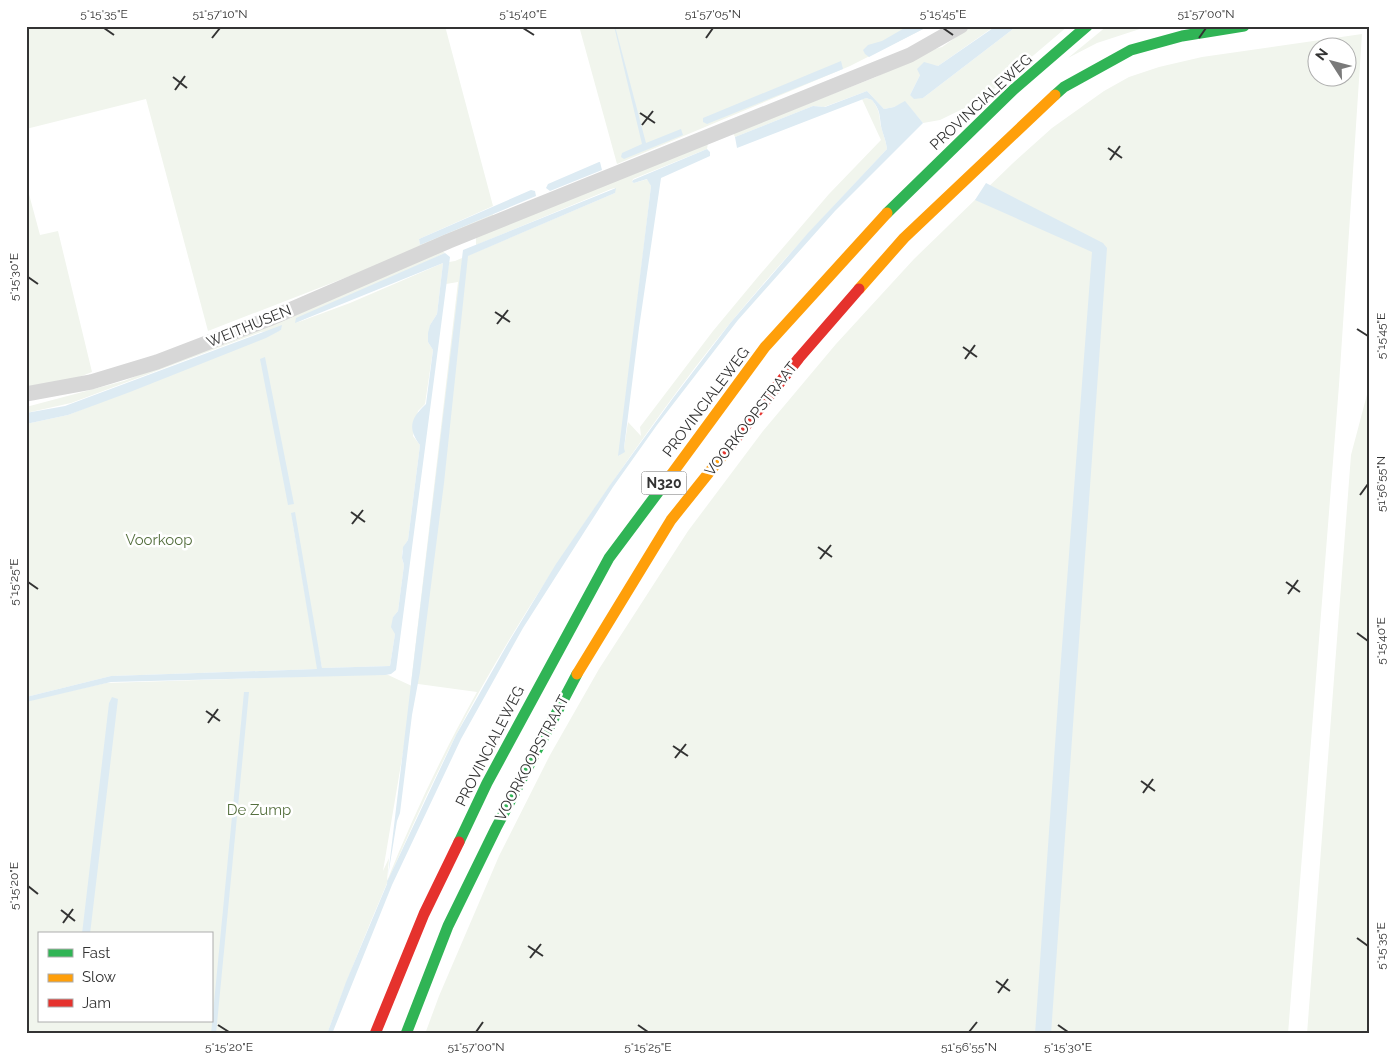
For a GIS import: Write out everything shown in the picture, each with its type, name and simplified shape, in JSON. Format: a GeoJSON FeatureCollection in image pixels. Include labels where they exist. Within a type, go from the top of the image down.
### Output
{"type":"FeatureCollection","features":[{"type":"Feature","properties":{"kind":"main road","name":"PROVINCIALEWEG"},"geometry":{"type":"LineString","coordinates":[[375,1034],[424,914],[487,783],[609,558],[759,355],[880,219],[1012,91],[1087,26]]}},
{"type":"Feature","properties":{"kind":"main road","name":"VOORKOOPSTRAAT"},"geometry":{"type":"LineString","coordinates":[[406,1034],[448,926],[496,828],[578,672],[670,520],[799,358],[904,238],[1064,87],[1131,50],[1182,36],[1244,26]]}},
{"type":"Feature","properties":{"kind":"street","name":"WEITHUSEN"},"geometry":{"type":"LineString","coordinates":[[26,394],[91,382],[157,362],[269,319],[465,234],[910,55],[961,26]]}},
{"type":"Feature","properties":{"kind":"green space"},"geometry":{"type":"Polygon","coordinates":[[[26,26],[445,26],[493,206],[419,239],[420,245],[493,214],[494,220],[208,331],[146,99],[26,129],[26,26]]]}},
{"type":"Feature","properties":{"kind":"green space"},"geometry":{"type":"Polygon","coordinates":[[[579,26],[929,26],[850,66],[617,164],[579,26]]]}},
{"type":"Feature","properties":{"kind":"green space"},"geometry":{"type":"Polygon","coordinates":[[[972,26],[995,26],[938,66],[932,65],[920,75],[910,95],[923,98],[1017,26],[1068,26],[981,100],[940,120],[923,123],[905,102],[884,109],[867,91],[824,107],[813,106],[735,137],[733,133],[876,77],[928,51],[942,47],[972,26]]]}},
{"type":"Feature","properties":{"kind":"green space"},"geometry":{"type":"Polygon","coordinates":[[[1107,26],[1149,26],[1097,43],[1068,58],[1107,26]]]}},
{"type":"Feature","properties":{"kind":"green space"},"geometry":{"type":"Polygon","coordinates":[[[1362,34],[1339,385],[1288,1034],[425,1034],[439,996],[499,856],[550,755],[599,669],[688,531],[763,431],[836,344],[914,259],[1013,163],[1052,128],[1104,91],[1129,77],[1159,67],[1202,57],[1308,42],[1308,88],[1358,88],[1358,38],[1334,38],[1362,34]]]}},
{"type":"Feature","properties":{"kind":"green space","name":"De Zump"},"geometry":{"type":"Polygon","coordinates":[[[862,99],[872,100],[877,108],[887,149],[788,256],[713,344],[628,459],[504,648],[455,737],[420,810],[356,958],[327,1034],[26,1034],[26,701],[106,683],[386,674],[414,687],[383,871],[389,858],[387,881],[429,785],[477,692],[411,683],[458,282],[446,284],[449,262],[615,193],[615,188],[476,245],[476,236],[708,143],[707,149],[633,179],[632,182],[648,179],[651,186],[619,456],[624,448],[628,422],[641,436],[640,427],[713,331],[829,194],[881,140],[862,99]]]}},
{"type":"Feature","properties":{"kind":"green space"},"geometry":{"type":"Polygon","coordinates":[[[26,183],[40,235],[58,231],[92,372],[69,381],[26,392],[26,183]]]}},
{"type":"Feature","properties":{"kind":"green space","name":"Voorkoop"},"geometry":{"type":"Polygon","coordinates":[[[442,251],[445,253],[296,323],[350,303],[443,263],[437,314],[430,325],[428,342],[433,350],[425,404],[418,411],[413,436],[420,445],[408,540],[402,552],[404,565],[398,611],[393,617],[395,634],[390,666],[322,668],[291,513],[318,669],[111,676],[26,697],[26,424],[68,415],[281,330],[261,332],[71,403],[26,413],[26,407],[124,381],[298,312],[442,251]]]}},
{"type":"Feature","properties":{"kind":"green space"},"geometry":{"type":"Polygon","coordinates":[[[1369,387],[1369,1034],[1307,1034],[1351,455],[1369,387]]]}},
{"type":"Feature","properties":{"kind":"shaded area"},"geometry":{"type":"Polygon","coordinates":[[[614,26],[646,143],[681,129],[683,135],[624,159],[621,157],[622,153],[642,144],[614,26]]]}},
{"type":"Feature","properties":{"kind":"shaded area"},"geometry":{"type":"Polygon","coordinates":[[[908,26],[929,26],[869,57],[865,54],[863,50],[868,45],[882,41],[908,26]]]}},
{"type":"Feature","properties":{"kind":"shaded area"},"geometry":{"type":"Polygon","coordinates":[[[996,26],[1017,26],[923,98],[914,99],[910,95],[920,75],[917,69],[924,62],[938,66],[996,26]]]}},
{"type":"Feature","properties":{"kind":"shaded area"},"geometry":{"type":"Polygon","coordinates":[[[841,61],[843,69],[707,124],[703,122],[703,118],[841,61]]]}},
{"type":"Feature","properties":{"kind":"shaded area"},"geometry":{"type":"Polygon","coordinates":[[[867,91],[884,109],[894,107],[905,101],[923,123],[835,211],[738,320],[657,425],[613,487],[523,628],[461,739],[392,885],[332,1034],[327,1034],[387,881],[456,735],[556,564],[610,485],[731,322],[808,233],[887,149],[880,115],[872,100],[866,98],[737,148],[735,137],[813,106],[825,107],[867,91]]]}},
{"type":"Feature","properties":{"kind":"shaded area"},"geometry":{"type":"Polygon","coordinates":[[[707,149],[710,152],[710,156],[661,178],[639,328],[625,452],[618,456],[651,186],[647,179],[632,182],[707,149]]]}},
{"type":"Feature","properties":{"kind":"shaded area"},"geometry":{"type":"Polygon","coordinates":[[[599,162],[602,170],[550,191],[546,188],[548,184],[599,162]]]}},
{"type":"Feature","properties":{"kind":"shaded area"},"geometry":{"type":"Polygon","coordinates":[[[986,183],[1103,243],[1107,248],[1051,1034],[1035,1034],[1092,252],[975,200],[986,183]]]}},
{"type":"Feature","properties":{"kind":"shaded area"},"geometry":{"type":"Polygon","coordinates":[[[616,188],[615,193],[468,256],[444,483],[420,672],[412,715],[400,813],[388,877],[463,250],[616,188]]]}},
{"type":"Feature","properties":{"kind":"shaded area"},"geometry":{"type":"Polygon","coordinates":[[[531,190],[535,191],[536,196],[420,245],[419,239],[531,190]]]}},
{"type":"Feature","properties":{"kind":"shaded area"},"geometry":{"type":"Polygon","coordinates":[[[445,253],[450,257],[396,670],[391,674],[385,675],[111,682],[26,702],[26,697],[111,676],[317,669],[291,513],[295,512],[322,668],[390,666],[395,634],[391,627],[393,617],[398,611],[404,565],[402,558],[403,547],[408,540],[420,445],[412,428],[414,419],[426,404],[433,350],[428,342],[428,333],[430,325],[437,314],[443,263],[295,323],[296,318],[445,253]]]}},
{"type":"Feature","properties":{"kind":"shaded area"},"geometry":{"type":"Polygon","coordinates":[[[282,325],[281,330],[266,338],[130,392],[68,415],[26,424],[26,413],[65,406],[282,325]]]}},
{"type":"Feature","properties":{"kind":"shaded area"},"geometry":{"type":"Polygon","coordinates":[[[265,357],[294,504],[288,505],[260,359],[265,357]]]}},
{"type":"Feature","properties":{"kind":"shaded area"},"geometry":{"type":"Polygon","coordinates":[[[244,692],[249,692],[216,1034],[211,1034],[244,692]]]}},
{"type":"Feature","properties":{"kind":"shaded area"},"geometry":{"type":"Polygon","coordinates":[[[112,697],[118,699],[90,932],[82,932],[109,703],[112,697]]]}},
{"type":"Feature","properties":{"kind":"traffic: fast"},"geometry":{"type":"LineString","coordinates":[[887,213],[1012,91],[1087,26]]}},
{"type":"Feature","properties":{"kind":"traffic: fast"},"geometry":{"type":"LineString","coordinates":[[1055,95],[1064,87],[1131,50],[1182,36],[1244,26]]}},
{"type":"Feature","properties":{"kind":"traffic: fast"},"geometry":{"type":"LineString","coordinates":[[459,842],[487,783],[609,558],[671,475]]}},
{"type":"Feature","properties":{"kind":"traffic: fast"},"geometry":{"type":"LineString","coordinates":[[406,1034],[448,926],[496,828],[577,674]]}},
{"type":"Feature","properties":{"kind":"traffic: slow"},"geometry":{"type":"LineString","coordinates":[[859,289],[904,238],[1055,95]]}},
{"type":"Feature","properties":{"kind":"traffic: slow"},"geometry":{"type":"LineString","coordinates":[[671,475],[765,347],[887,213]]}},
{"type":"Feature","properties":{"kind":"traffic: slow"},"geometry":{"type":"LineString","coordinates":[[577,674],[671,520],[723,455]]}},
{"type":"Feature","properties":{"kind":"traffic: jam"},"geometry":{"type":"LineString","coordinates":[[723,455],[799,358],[859,289]]}},
{"type":"Feature","properties":{"kind":"traffic: jam"},"geometry":{"type":"LineString","coordinates":[[375,1034],[424,914],[459,842]]}}]}
